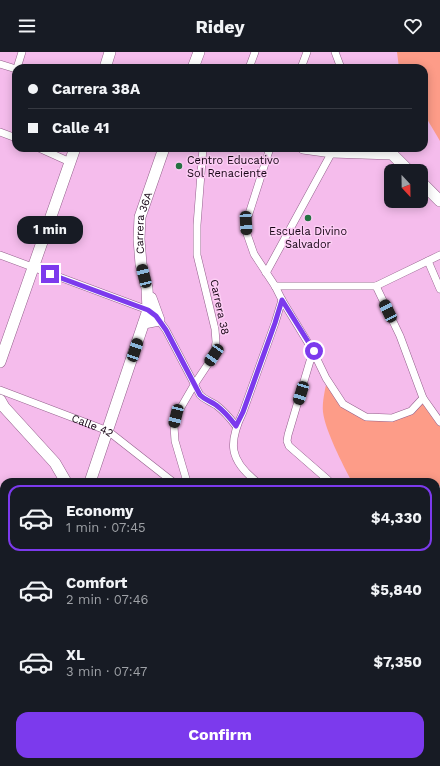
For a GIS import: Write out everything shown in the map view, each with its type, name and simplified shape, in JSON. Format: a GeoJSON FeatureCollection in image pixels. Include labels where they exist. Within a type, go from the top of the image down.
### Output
{"type":"FeatureCollection","features":[{"type":"Feature","properties":{"kind":"street"},"geometry":{"type":"LineString","coordinates":[[18,64],[22,52]]}},
{"type":"Feature","properties":{"kind":"street"},"geometry":{"type":"LineString","coordinates":[[106,64],[110,52]]}},
{"type":"Feature","properties":{"kind":"street"},"geometry":{"type":"LineString","coordinates":[[194,64],[199,52]]}},
{"type":"Feature","properties":{"kind":"street"},"geometry":{"type":"LineString","coordinates":[[250,64],[255,52]]}},
{"type":"Feature","properties":{"kind":"street"},"geometry":{"type":"LineString","coordinates":[[303,64],[308,52]]}},
{"type":"Feature","properties":{"kind":"street"},"geometry":{"type":"LineString","coordinates":[[335,52],[340,64]]}},
{"type":"Feature","properties":{"kind":"street"},"geometry":{"type":"LineString","coordinates":[[0,64],[12,67]]}},
{"type":"Feature","properties":{"kind":"street"},"geometry":{"type":"LineString","coordinates":[[0,132],[12,136]]}},
{"type":"Feature","properties":{"kind":"street"},"geometry":{"type":"LineString","coordinates":[[48,152],[70,162]]}},
{"type":"Feature","properties":{"kind":"street"},"geometry":{"type":"LineString","coordinates":[[0,362],[74,152]]}},
{"type":"Feature","properties":{"kind":"street","name":"Carrera 36A"},"geometry":{"type":"LineString","coordinates":[[91,478],[148,310],[147,288],[141,264],[139,240],[140,217],[163,152]]}},
{"type":"Feature","properties":{"kind":"street","name":"Carrera 38"},"geometry":{"type":"LineString","coordinates":[[187,478],[175,441],[174,426],[176,416],[214,355],[216,342],[215,329],[197,255],[197,225],[203,152]]}},
{"type":"Feature","properties":{"kind":"street"},"geometry":{"type":"LineString","coordinates":[[269,152],[246,223],[247,234],[254,254],[314,351],[326,378],[343,404],[366,417],[392,418],[411,411],[423,398]]}},
{"type":"Feature","properties":{"kind":"street"},"geometry":{"type":"LineString","coordinates":[[266,273],[332,152]]}},
{"type":"Feature","properties":{"kind":"street"},"geometry":{"type":"LineString","coordinates":[[390,152],[402,164]]}},
{"type":"Feature","properties":{"kind":"street"},"geometry":{"type":"LineString","coordinates":[[428,189],[440,201]]}},
{"type":"Feature","properties":{"kind":"street"},"geometry":{"type":"LineString","coordinates":[[0,255],[148,310],[156,316],[166,330],[200,395],[206,401],[215,404],[225,412],[236,426]]}},
{"type":"Feature","properties":{"kind":"street"},"geometry":{"type":"LineString","coordinates":[[275,286],[376,286],[440,255]]}},
{"type":"Feature","properties":{"kind":"street"},"geometry":{"type":"LineString","coordinates":[[428,261],[440,289]]}},
{"type":"Feature","properties":{"kind":"street"},"geometry":{"type":"LineString","coordinates":[[376,286],[400,336],[423,398],[440,422]]}},
{"type":"Feature","properties":{"kind":"street"},"geometry":{"type":"LineString","coordinates":[[147,288],[159,320]]}},
{"type":"Feature","properties":{"kind":"street"},"geometry":{"type":"LineString","coordinates":[[252,478],[238,464],[235,456],[233,446],[236,426],[243,412],[282,300]]}},
{"type":"Feature","properties":{"kind":"street"},"geometry":{"type":"LineString","coordinates":[[144,323],[159,320]]}},
{"type":"Feature","properties":{"kind":"street"},"geometry":{"type":"LineString","coordinates":[[314,351],[287,441],[289,446],[326,478]]}},
{"type":"Feature","properties":{"kind":"street","name":"Calle 42"},"geometry":{"type":"LineString","coordinates":[[0,390],[108,431],[168,478]]}},
{"type":"Feature","properties":{"kind":"street"},"geometry":{"type":"LineString","coordinates":[[0,400],[4,407],[55,463],[64,478]]}},
{"type":"Feature","properties":{"kind":"shaded area"},"geometry":{"type":"Polygon","coordinates":[[[397,52],[440,52],[440,141],[428,121],[428,64],[398,64],[397,52]]]}},
{"type":"Feature","properties":{"kind":"shaded area"},"geometry":{"type":"Polygon","coordinates":[[[327,380],[343,407],[392,421],[423,401],[440,425],[440,478],[350,478],[335,447],[324,419],[324,396],[327,380]]]}},
{"type":"Feature","properties":{"kind":"place","name":"Centro Educativo Sol Renaciente"},"geometry":{"type":"Point","coordinates":[179,166]}},
{"type":"Feature","properties":{"kind":"place","name":"Escuela Divino Salvador"},"geometry":{"type":"Point","coordinates":[308,218]}},
{"type":"Feature","properties":{"kind":"route"},"geometry":{"type":"LineString","coordinates":[[50,274],[148,310],[156,316],[166,330],[200,395],[206,401],[215,404],[225,412],[236,426],[243,412],[282,300],[314,351]]}}]}
